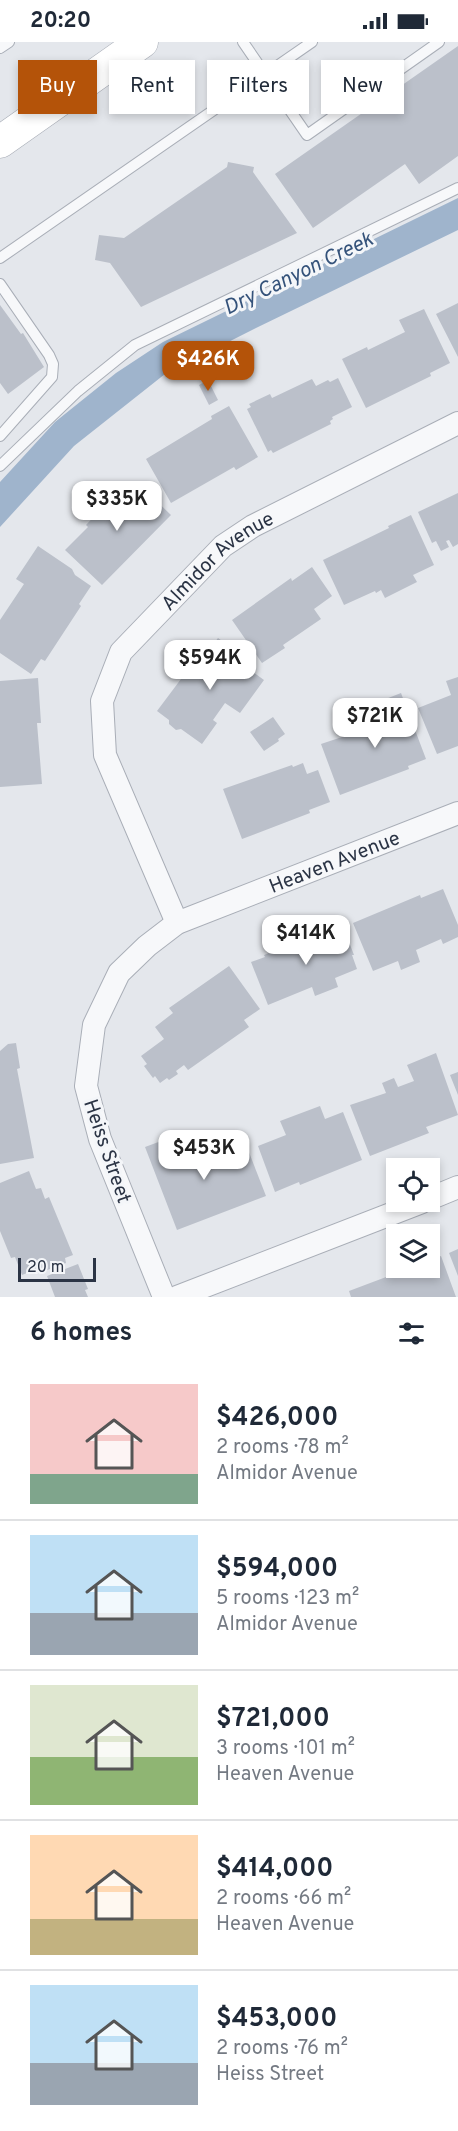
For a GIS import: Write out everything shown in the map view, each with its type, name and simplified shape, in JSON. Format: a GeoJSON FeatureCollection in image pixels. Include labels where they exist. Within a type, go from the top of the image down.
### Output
{"type":"FeatureCollection","features":[{"type":"Feature","properties":{"kind":"main road"},"geometry":{"type":"LineString","coordinates":[[0,142],[142,42]]}},
{"type":"Feature","properties":{"kind":"street","name":"Almidor Avenue"},"geometry":{"type":"LineString","coordinates":[[177,923],[105,755],[102,701],[121,652],[223,546],[253,526],[458,423]]}},
{"type":"Feature","properties":{"kind":"street","name":"Heaven Avenue"},"geometry":{"type":"LineString","coordinates":[[177,923],[458,813]]}},
{"type":"Feature","properties":{"kind":"street","name":"Heiss Street"},"geometry":{"type":"LineString","coordinates":[[164,1297],[100,1139],[87,1086],[94,1025],[119,973],[147,946],[177,923]]}},
{"type":"Feature","properties":{"kind":"street"},"geometry":{"type":"LineString","coordinates":[[440,1194],[458,1187]]}},
{"type":"Feature","properties":{"kind":"street"},"geometry":{"type":"LineString","coordinates":[[177,1297],[396,1212]]}},
{"type":"Feature","properties":{"kind":"lane"},"geometry":{"type":"LineString","coordinates":[[0,48],[9,42]]}},
{"type":"Feature","properties":{"kind":"lane"},"geometry":{"type":"LineString","coordinates":[[243,42],[255,60]]}},
{"type":"Feature","properties":{"kind":"lane"},"geometry":{"type":"LineString","coordinates":[[285,60],[312,42]]}},
{"type":"Feature","properties":{"kind":"lane"},"geometry":{"type":"LineString","coordinates":[[292,114],[307,135],[439,42]]}},
{"type":"Feature","properties":{"kind":"lane"},"geometry":{"type":"LineString","coordinates":[[0,258],[207,114]]}},
{"type":"Feature","properties":{"kind":"lane"},"geometry":{"type":"LineString","coordinates":[[0,466],[78,391],[135,345],[458,188]]}},
{"type":"Feature","properties":{"kind":"lane"},"geometry":{"type":"LineString","coordinates":[[0,284],[53,364],[52,377],[0,436]]}},
{"type":"Feature","properties":{"kind":"water"},"geometry":{"type":"Polygon","coordinates":[[[458,198],[458,230],[165,374],[74,446],[0,527],[0,482],[55,422],[116,373],[163,342],[458,198]]]}},
{"type":"Feature","properties":{"kind":"building"},"geometry":{"type":"Polygon","coordinates":[[[458,46],[458,156],[419,184],[405,164],[313,228],[275,174],[361,114],[404,114],[404,84],[458,46]]]}},
{"type":"Feature","properties":{"kind":"building"},"geometry":{"type":"Polygon","coordinates":[[[228,162],[254,167],[253,172],[297,233],[141,307],[110,263],[95,260],[99,235],[124,238],[227,167],[228,162]]]}},
{"type":"Feature","properties":{"kind":"building"},"geometry":{"type":"Polygon","coordinates":[[[458,303],[458,357],[436,314],[458,303]]]}},
{"type":"Feature","properties":{"kind":"building"},"geometry":{"type":"Polygon","coordinates":[[[0,305],[21,334],[23,333],[44,367],[8,394],[0,383],[0,305]]]}},
{"type":"Feature","properties":{"kind":"building"},"geometry":{"type":"Polygon","coordinates":[[[424,309],[450,363],[430,373],[431,376],[366,408],[342,359],[367,347],[368,350],[405,332],[399,320],[424,309]]]}},
{"type":"Feature","properties":{"kind":"building"},"geometry":{"type":"Polygon","coordinates":[[[338,378],[352,407],[332,417],[331,424],[273,453],[271,450],[268,452],[247,409],[251,407],[249,404],[270,394],[272,398],[312,379],[316,386],[338,378]]]}},
{"type":"Feature","properties":{"kind":"building"},"geometry":{"type":"Polygon","coordinates":[[[208,380],[218,400],[209,405],[199,385],[208,380]]]}},
{"type":"Feature","properties":{"kind":"building"},"geometry":{"type":"Polygon","coordinates":[[[229,406],[258,457],[236,470],[234,467],[171,503],[146,459],[212,419],[211,416],[229,406]]]}},
{"type":"Feature","properties":{"kind":"building"},"geometry":{"type":"Polygon","coordinates":[[[112,487],[129,500],[142,487],[171,515],[102,585],[65,550],[88,527],[86,525],[101,509],[96,504],[112,487]]]}},
{"type":"Feature","properties":{"kind":"building"},"geometry":{"type":"Polygon","coordinates":[[[458,493],[458,544],[453,547],[449,540],[446,541],[449,547],[441,551],[436,541],[432,543],[418,512],[458,493]]]}},
{"type":"Feature","properties":{"kind":"building"},"geometry":{"type":"Polygon","coordinates":[[[411,515],[434,565],[413,575],[417,582],[385,598],[381,590],[376,593],[375,591],[344,605],[323,560],[411,515]]]}},
{"type":"Feature","properties":{"kind":"building"},"geometry":{"type":"Polygon","coordinates":[[[38,546],[72,569],[75,575],[91,586],[79,604],[81,606],[45,661],[41,659],[31,674],[0,653],[0,620],[24,584],[16,579],[38,546]]]}},
{"type":"Feature","properties":{"kind":"building"},"geometry":{"type":"Polygon","coordinates":[[[312,567],[332,596],[314,609],[321,619],[283,645],[285,648],[262,663],[232,620],[291,578],[292,581],[312,567]]]}},
{"type":"Feature","properties":{"kind":"building"},"geometry":{"type":"Polygon","coordinates":[[[218,638],[253,663],[249,669],[264,680],[240,713],[225,703],[213,720],[217,723],[202,744],[181,729],[176,730],[169,724],[169,720],[157,711],[199,655],[202,653],[205,655],[218,638]]]}},
{"type":"Feature","properties":{"kind":"building"},"geometry":{"type":"Polygon","coordinates":[[[458,677],[458,746],[437,754],[418,708],[451,695],[446,681],[458,677]]]}},
{"type":"Feature","properties":{"kind":"building"},"geometry":{"type":"Polygon","coordinates":[[[38,678],[41,723],[37,723],[42,784],[0,787],[0,681],[38,678]]]}},
{"type":"Feature","properties":{"kind":"building"},"geometry":{"type":"Polygon","coordinates":[[[401,693],[426,759],[408,766],[409,769],[340,795],[321,744],[381,724],[373,704],[401,693]]]}},
{"type":"Feature","properties":{"kind":"building"},"geometry":{"type":"Polygon","coordinates":[[[273,717],[285,734],[264,751],[250,732],[273,717]]]}},
{"type":"Feature","properties":{"kind":"building"},"geometry":{"type":"Polygon","coordinates":[[[303,763],[307,774],[318,770],[330,802],[309,810],[310,813],[242,839],[223,789],[303,763]]]}},
{"type":"Feature","properties":{"kind":"building"},"geometry":{"type":"Polygon","coordinates":[[[443,889],[458,925],[458,937],[443,944],[441,939],[416,950],[420,962],[401,970],[398,961],[373,971],[353,923],[420,895],[421,898],[443,889]]]}},
{"type":"Feature","properties":{"kind":"building"},"geometry":{"type":"Polygon","coordinates":[[[342,924],[357,969],[335,978],[338,987],[315,996],[312,987],[268,1005],[251,962],[342,924]]]}},
{"type":"Feature","properties":{"kind":"building"},"geometry":{"type":"Polygon","coordinates":[[[229,966],[260,1009],[244,1020],[249,1027],[188,1070],[184,1065],[176,1071],[178,1074],[160,1083],[144,1066],[147,1064],[141,1056],[164,1039],[155,1027],[173,1013],[169,1008],[229,966]]]}},
{"type":"Feature","properties":{"kind":"building"},"geometry":{"type":"Polygon","coordinates":[[[16,1043],[20,1068],[17,1069],[34,1158],[0,1164],[0,1051],[8,1044],[16,1043]]]}},
{"type":"Feature","properties":{"kind":"building"},"geometry":{"type":"Polygon","coordinates":[[[436,1053],[458,1115],[426,1127],[429,1133],[370,1156],[350,1105],[386,1093],[382,1083],[394,1078],[398,1087],[414,1081],[407,1065],[436,1053]]]}},
{"type":"Feature","properties":{"kind":"building"},"geometry":{"type":"Polygon","coordinates":[[[458,1072],[458,1095],[450,1075],[458,1072]]]}},
{"type":"Feature","properties":{"kind":"building"},"geometry":{"type":"Polygon","coordinates":[[[320,1106],[325,1119],[343,1112],[362,1160],[300,1185],[299,1182],[275,1192],[258,1146],[286,1135],[280,1121],[320,1106]]]}},
{"type":"Feature","properties":{"kind":"building"},"geometry":{"type":"Polygon","coordinates":[[[172,1137],[181,1161],[222,1146],[224,1150],[245,1142],[266,1196],[177,1230],[145,1147],[172,1137]]]}},
{"type":"Feature","properties":{"kind":"building"},"geometry":{"type":"Polygon","coordinates":[[[29,1171],[36,1189],[41,1188],[45,1199],[49,1197],[73,1255],[65,1258],[66,1263],[42,1272],[40,1268],[22,1275],[15,1257],[11,1258],[0,1231],[0,1183],[29,1171]]]}},
{"type":"Feature","properties":{"kind":"building"},"geometry":{"type":"Polygon","coordinates":[[[458,1249],[458,1276],[449,1253],[458,1249]]]}},
{"type":"Feature","properties":{"kind":"building"},"geometry":{"type":"Polygon","coordinates":[[[440,1256],[456,1297],[351,1297],[349,1291],[386,1277],[440,1278],[440,1256]]]}},
{"type":"Feature","properties":{"kind":"building"},"geometry":{"type":"Polygon","coordinates":[[[78,1264],[88,1289],[85,1290],[88,1297],[55,1297],[47,1276],[78,1264]]]}},
{"type":"Feature","properties":{"kind":"water label","name":"Dry Canyon Creek"},"geometry":{"type":"Point","coordinates":[298,273]}}]}
